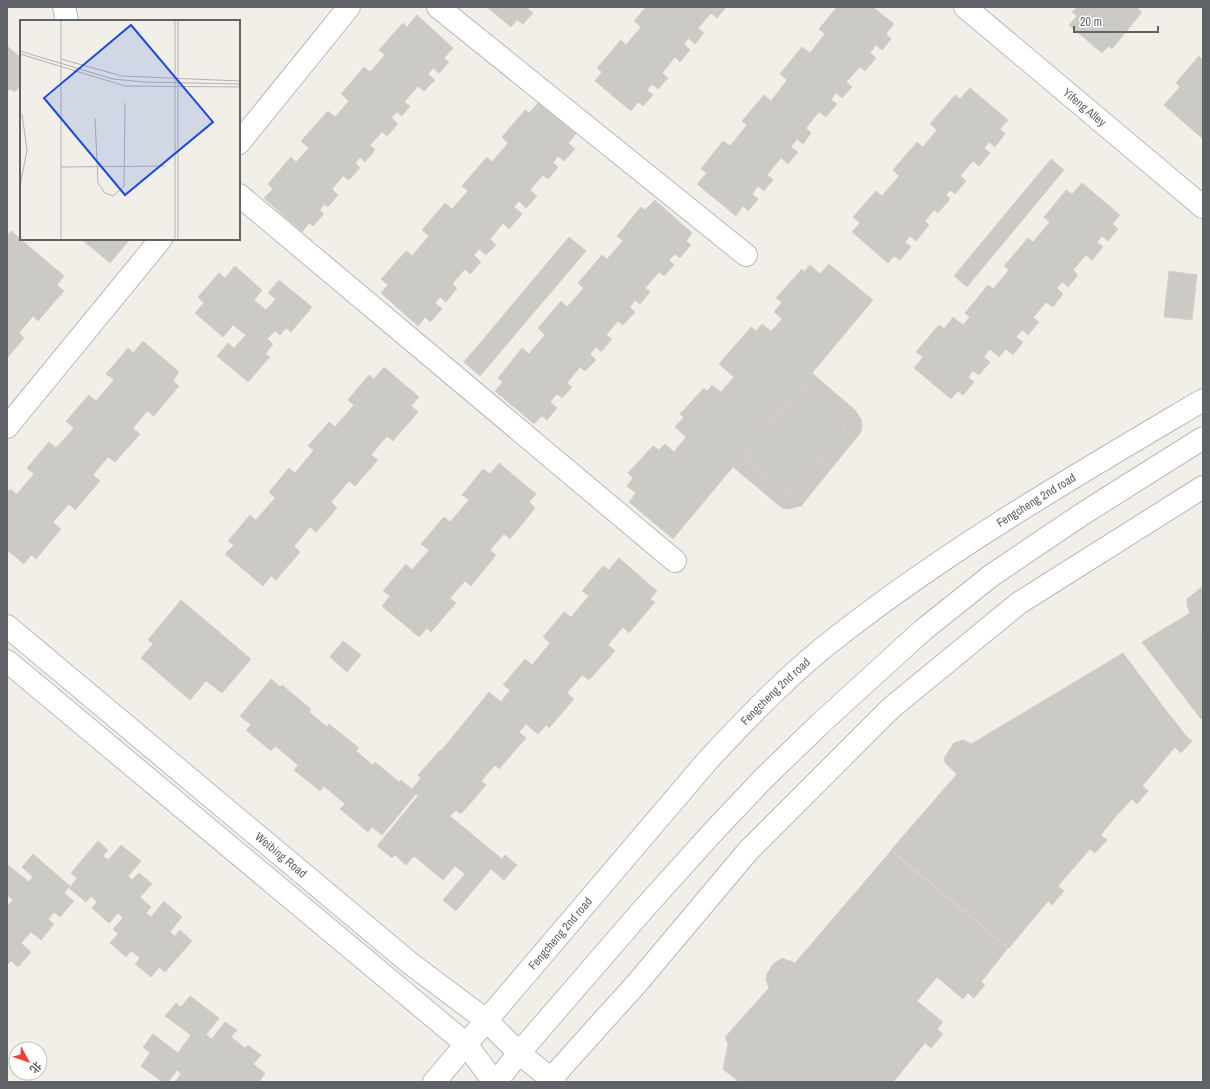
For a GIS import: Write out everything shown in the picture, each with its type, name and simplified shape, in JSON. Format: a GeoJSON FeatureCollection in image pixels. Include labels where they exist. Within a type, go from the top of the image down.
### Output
{"type":"FeatureCollection","features":[{"type":"Feature","properties":{"kind":"street"},"geometry":{"type":"LineString","coordinates":[[64,7],[68,20]]}},
{"type":"Feature","properties":{"kind":"street"},"geometry":{"type":"LineString","coordinates":[[240,142],[349,7]]}},
{"type":"Feature","properties":{"kind":"street"},"geometry":{"type":"LineString","coordinates":[[438,7],[746,255]]}},
{"type":"Feature","properties":{"kind":"street","name":"Yifeng Alley"},"geometry":{"type":"LineString","coordinates":[[965,7],[1203,207]]}},
{"type":"Feature","properties":{"kind":"street"},"geometry":{"type":"LineString","coordinates":[[240,196],[675,561]]}},
{"type":"Feature","properties":{"kind":"street"},"geometry":{"type":"LineString","coordinates":[[7,427],[160,240]]}},
{"type":"Feature","properties":{"kind":"street","name":"Fengcheng 2nd road"},"geometry":{"type":"LineString","coordinates":[[434,1082],[708,760],[754,711],[800,668],[842,633],[982,534],[1203,400]]}},
{"type":"Feature","properties":{"kind":"street"},"geometry":{"type":"LineString","coordinates":[[7,661],[466,1044],[495,1082],[640,913],[712,833],[792,750],[880,669],[924,630],[992,575],[1084,513],[1203,438]]}},
{"type":"Feature","properties":{"kind":"street"},"geometry":{"type":"LineString","coordinates":[[551,1081],[638,982],[748,851],[891,708],[1019,603],[1203,487]]}},
{"type":"Feature","properties":{"kind":"street","name":"Weibing Road"},"geometry":{"type":"LineString","coordinates":[[7,626],[411,964],[486,1020],[519,1053],[551,1081]]}},
{"type":"Feature","properties":{"kind":"building"},"geometry":{"type":"Polygon","coordinates":[[[487,7],[526,7],[533,13],[523,24],[517,20],[511,27],[487,7]]]}},
{"type":"Feature","properties":{"kind":"building"},"geometry":{"type":"Polygon","coordinates":[[[646,7],[726,7],[717,18],[711,13],[698,28],[704,33],[695,44],[688,38],[684,44],[690,50],[680,62],[675,57],[662,73],[668,78],[658,89],[652,84],[647,90],[653,95],[643,106],[638,102],[631,111],[595,81],[602,72],[597,68],[621,40],[626,45],[641,27],[634,21],[646,7]]]}},
{"type":"Feature","properties":{"kind":"building"},"geometry":{"type":"Polygon","coordinates":[[[837,7],[873,7],[894,24],[886,34],[891,39],[882,50],[876,45],[870,53],[876,58],[865,71],[860,67],[846,82],[852,87],[842,98],[836,93],[831,100],[837,104],[826,117],[819,112],[806,128],[811,133],[803,144],[797,139],[791,147],[798,152],[788,164],[781,158],[767,175],[773,180],[764,191],[758,186],[752,194],[758,199],[748,211],[743,206],[736,216],[697,184],[707,173],[701,169],[723,141],[730,146],[747,125],[742,121],[764,95],[771,101],[787,80],[780,74],[802,47],[810,53],[825,34],[819,29],[837,7]]]}},
{"type":"Feature","properties":{"kind":"building"},"geometry":{"type":"Polygon","coordinates":[[[1077,7],[1140,7],[1138,9],[1142,12],[1112,49],[1109,46],[1102,53],[1069,25],[1077,16],[1072,12],[1077,7]]]}},
{"type":"Feature","properties":{"kind":"building"},"geometry":{"type":"Polygon","coordinates":[[[417,15],[453,48],[444,58],[449,62],[439,73],[433,68],[428,74],[435,80],[424,91],[418,86],[404,102],[410,106],[402,116],[397,112],[391,117],[398,124],[387,136],[382,132],[370,145],[375,150],[365,162],[360,157],[355,163],[360,168],[349,180],[343,176],[332,189],[338,195],[328,207],[324,204],[320,210],[324,214],[313,226],[309,223],[302,232],[264,198],[273,189],[268,184],[291,157],[296,162],[309,148],[301,141],[328,111],[335,117],[349,101],[341,94],[364,67],[370,72],[385,55],[379,50],[403,23],[407,27],[417,15]]]}},
{"type":"Feature","properties":{"kind":"building"},"geometry":{"type":"Polygon","coordinates":[[[7,46],[20,57],[20,86],[15,92],[10,89],[7,92],[7,46]]]}},
{"type":"Feature","properties":{"kind":"building"},"geometry":{"type":"Polygon","coordinates":[[[1199,56],[1203,60],[1203,139],[1164,105],[1180,87],[1176,83],[1199,56]]]}},
{"type":"Feature","properties":{"kind":"building"},"geometry":{"type":"Polygon","coordinates":[[[970,88],[1008,120],[1000,129],[1005,134],[995,147],[989,142],[984,148],[990,153],[979,166],[973,161],[960,176],[966,181],[955,194],[950,190],[946,195],[950,199],[938,213],[934,210],[925,221],[929,225],[916,241],[910,236],[905,242],[911,247],[900,260],[894,256],[888,263],[852,232],[860,223],[853,217],[876,191],[882,196],[899,176],[893,170],[917,142],[923,147],[937,130],[930,124],[955,95],[960,99],[970,88]]]}},
{"type":"Feature","properties":{"kind":"building"},"geometry":{"type":"Polygon","coordinates":[[[539,102],[576,134],[568,143],[575,149],[564,161],[558,156],[553,163],[558,167],[548,179],[543,175],[530,190],[537,196],[526,208],[519,201],[514,207],[522,214],[509,229],[503,223],[490,239],[496,245],[486,255],[479,249],[474,255],[481,262],[470,274],[465,269],[452,284],[457,288],[446,302],[440,297],[435,303],[442,309],[430,322],[425,317],[418,326],[381,293],[388,285],[381,279],[406,251],[412,256],[429,236],[422,230],[445,203],[452,209],[468,191],[462,186],[487,157],[492,162],[508,143],[502,137],[525,110],[529,113],[539,102]]]}},
{"type":"Feature","properties":{"kind":"building"},"geometry":{"type":"Polygon","coordinates":[[[1051,159],[1064,170],[967,287],[954,276],[1051,159]]]}},
{"type":"Feature","properties":{"kind":"building"},"geometry":{"type":"Polygon","coordinates":[[[1082,183],[1120,215],[1112,224],[1118,229],[1108,241],[1102,236],[1097,242],[1103,247],[1092,260],[1086,255],[1073,270],[1078,275],[1068,287],[1062,282],[1057,288],[1063,294],[1053,307],[1046,302],[1033,318],[1039,322],[1028,335],[1022,330],[1016,337],[1023,342],[1013,355],[1006,349],[999,357],[990,349],[984,357],[990,362],[979,375],[973,371],[968,377],[974,382],[963,395],[958,391],[951,399],[914,368],[923,357],[916,352],[939,325],[944,329],[953,317],[963,325],[970,317],[965,313],[988,285],[993,289],[1009,270],[1004,266],[1028,238],[1033,242],[1050,222],[1044,217],[1066,190],[1072,194],[1082,183]]]}},
{"type":"Feature","properties":{"kind":"building"},"geometry":{"type":"Polygon","coordinates":[[[655,200],[692,233],[686,241],[691,245],[680,258],[675,254],[669,260],[674,265],[664,276],[659,272],[645,288],[650,292],[640,304],[635,300],[630,307],[635,312],[623,325],[618,321],[606,335],[612,339],[601,352],[596,347],[590,354],[596,360],[585,371],[580,367],[567,383],[572,387],[562,398],[557,394],[550,402],[557,408],[547,420],[542,416],[534,424],[495,391],[503,382],[498,378],[522,348],[529,354],[545,335],[538,328],[561,301],[567,307],[584,288],[578,283],[602,255],[607,259],[623,241],[617,236],[641,207],[645,210],[655,200]]]}},
{"type":"Feature","properties":{"kind":"building"},"geometry":{"type":"Polygon","coordinates":[[[11,231],[64,276],[57,285],[64,291],[38,321],[33,316],[19,333],[24,338],[7,358],[7,236],[11,231]]]}},
{"type":"Feature","properties":{"kind":"building"},"geometry":{"type":"Polygon","coordinates":[[[569,237],[586,251],[480,376],[464,362],[569,237]]]}},
{"type":"Feature","properties":{"kind":"building"},"geometry":{"type":"Polygon","coordinates":[[[82,240],[129,240],[110,263],[82,240]]]}},
{"type":"Feature","properties":{"kind":"building"},"geometry":{"type":"Polygon","coordinates":[[[829,264],[873,300],[812,373],[855,410],[861,419],[861,432],[801,506],[788,509],[782,508],[733,467],[673,539],[629,502],[636,493],[627,486],[633,478],[628,473],[653,446],[659,450],[665,444],[674,452],[686,437],[675,427],[684,417],[680,414],[704,388],[707,391],[712,385],[721,392],[734,377],[719,364],[751,327],[756,331],[762,324],[771,331],[777,325],[782,319],[774,312],[782,302],[776,298],[802,269],[804,272],[810,265],[820,274],[829,264]],[[802,384],[742,457],[788,494],[791,494],[844,430],[845,424],[841,418],[802,384]]]}},
{"type":"Feature","properties":{"kind":"building"},"geometry":{"type":"Polygon","coordinates":[[[235,266],[262,290],[254,300],[266,310],[276,299],[268,293],[279,280],[312,307],[291,332],[286,328],[280,335],[275,331],[267,339],[273,344],[265,354],[270,357],[248,382],[217,356],[228,343],[234,348],[246,335],[233,325],[223,337],[195,313],[204,303],[198,297],[219,273],[225,278],[235,266]]]}},
{"type":"Feature","properties":{"kind":"building"},"geometry":{"type":"Polygon","coordinates":[[[1169,271],[1197,275],[1192,320],[1164,317],[1169,271]]]}},
{"type":"Feature","properties":{"kind":"building"},"geometry":{"type":"Polygon","coordinates":[[[143,341],[179,372],[173,381],[179,386],[154,416],[147,411],[133,428],[140,434],[115,462],[108,457],[93,475],[100,481],[75,510],[69,504],[53,522],[61,529],[36,559],[31,555],[24,564],[7,550],[7,493],[10,489],[17,494],[34,474],[27,468],[49,442],[56,448],[74,428],[66,421],[89,395],[96,401],[114,380],[106,374],[128,348],[133,353],[143,341]]]}},
{"type":"Feature","properties":{"kind":"building"},"geometry":{"type":"Polygon","coordinates":[[[384,367],[419,397],[411,406],[418,412],[393,441],[387,436],[371,455],[378,460],[355,486],[349,481],[331,502],[337,508],[316,532],[310,527],[294,546],[300,552],[276,580],[271,576],[263,586],[225,554],[234,545],[228,541],[250,515],[256,520],[275,498],[269,492],[289,468],[295,473],[314,450],[308,446],[329,422],[335,427],[354,405],[348,400],[369,375],[374,379],[384,367]]]}},
{"type":"Feature","properties":{"kind":"building"},"geometry":{"type":"Polygon","coordinates":[[[802,384],[841,418],[845,424],[844,430],[791,494],[788,494],[742,457],[802,384]]]}},
{"type":"Feature","properties":{"kind":"building"},"geometry":{"type":"Polygon","coordinates":[[[499,463],[536,494],[529,502],[535,508],[510,539],[504,534],[490,550],[496,555],[471,586],[465,581],[450,598],[456,603],[431,632],[427,628],[419,637],[382,606],[390,596],[383,591],[406,564],[412,570],[429,550],[421,544],[444,517],[450,522],[469,500],[462,495],[483,469],[490,474],[499,463]]]}},
{"type":"Feature","properties":{"kind":"building"},"geometry":{"type":"Polygon","coordinates":[[[619,558],[657,591],[650,599],[655,602],[629,633],[623,627],[608,645],[615,651],[589,680],[582,675],[567,693],[574,699],[549,728],[546,725],[538,734],[526,724],[519,732],[526,738],[499,769],[495,765],[481,781],[486,785],[461,814],[456,810],[450,816],[502,859],[505,855],[517,865],[504,880],[491,869],[456,911],[443,900],[465,874],[455,866],[443,880],[414,856],[406,865],[395,855],[392,858],[377,846],[418,796],[416,794],[382,835],[372,827],[368,832],[340,809],[345,804],[324,786],[320,791],[294,770],[298,765],[275,746],[271,751],[246,730],[251,725],[240,716],[271,679],[280,687],[282,685],[311,709],[309,712],[327,727],[329,724],[359,748],[356,751],[373,765],[375,762],[399,782],[401,780],[412,789],[421,778],[418,775],[440,750],[441,751],[489,692],[501,702],[510,690],[503,685],[525,659],[532,665],[550,643],[543,637],[564,612],[571,617],[589,596],[582,591],[603,566],[609,570],[619,558]]]}},
{"type":"Feature","properties":{"kind":"building"},"geometry":{"type":"Polygon","coordinates":[[[1202,587],[1203,716],[1201,719],[1142,642],[1190,613],[1187,605],[1187,599],[1202,587]]]}},
{"type":"Feature","properties":{"kind":"building"},"geometry":{"type":"Polygon","coordinates":[[[181,600],[251,659],[222,693],[206,681],[190,700],[141,658],[153,644],[148,640],[181,600]]]}},
{"type":"Feature","properties":{"kind":"building"},"geometry":{"type":"Polygon","coordinates":[[[343,641],[361,655],[347,672],[330,657],[343,641]]]}},
{"type":"Feature","properties":{"kind":"building"},"geometry":{"type":"Polygon","coordinates":[[[1123,653],[1186,736],[1192,741],[1181,753],[1175,747],[1142,786],[1148,791],[1137,804],[1132,799],[1116,816],[1101,835],[1107,840],[1095,853],[1090,849],[1058,886],[1064,891],[1052,905],[1048,901],[1009,948],[891,850],[957,774],[946,764],[944,760],[954,743],[963,740],[971,744],[973,743],[1123,653]]]}},
{"type":"Feature","properties":{"kind":"building"},"geometry":{"type":"Polygon","coordinates":[[[98,841],[108,850],[103,856],[108,860],[121,845],[141,861],[128,876],[132,880],[139,873],[152,884],[140,897],[151,907],[146,913],[151,917],[164,901],[182,917],[170,932],[175,936],[180,930],[192,941],[165,972],[159,967],[151,977],[135,964],[140,958],[131,951],[126,957],[110,943],[118,934],[113,929],[123,918],[118,913],[109,923],[92,908],[97,902],[91,896],[86,902],[69,888],[77,878],[71,873],[98,841]]]}},
{"type":"Feature","properties":{"kind":"building"},"geometry":{"type":"Polygon","coordinates":[[[891,851],[1008,948],[981,982],[985,985],[974,998],[968,993],[963,999],[937,977],[917,1001],[943,1022],[937,1029],[943,1034],[931,1048],[925,1043],[893,1082],[739,1082],[723,1069],[728,1044],[725,1037],[769,988],[766,979],[767,974],[773,964],[782,958],[795,963],[891,851]]]}},
{"type":"Feature","properties":{"kind":"building"},"geometry":{"type":"Polygon","coordinates":[[[33,854],[70,886],[64,893],[74,901],[60,917],[54,912],[48,919],[54,924],[41,940],[31,932],[21,943],[31,952],[18,967],[11,961],[7,965],[7,906],[13,900],[7,895],[7,867],[8,865],[29,882],[33,877],[22,867],[33,854]]]}},
{"type":"Feature","properties":{"kind":"building"},"geometry":{"type":"Polygon","coordinates":[[[190,996],[219,1018],[206,1035],[212,1039],[225,1022],[237,1030],[231,1037],[245,1048],[248,1045],[261,1055],[253,1064],[265,1073],[259,1082],[175,1082],[181,1074],[177,1070],[168,1082],[162,1082],[141,1066],[150,1053],[143,1047],[153,1034],[178,1053],[191,1035],[165,1016],[176,1003],[181,1007],[190,996]]]}}]}
